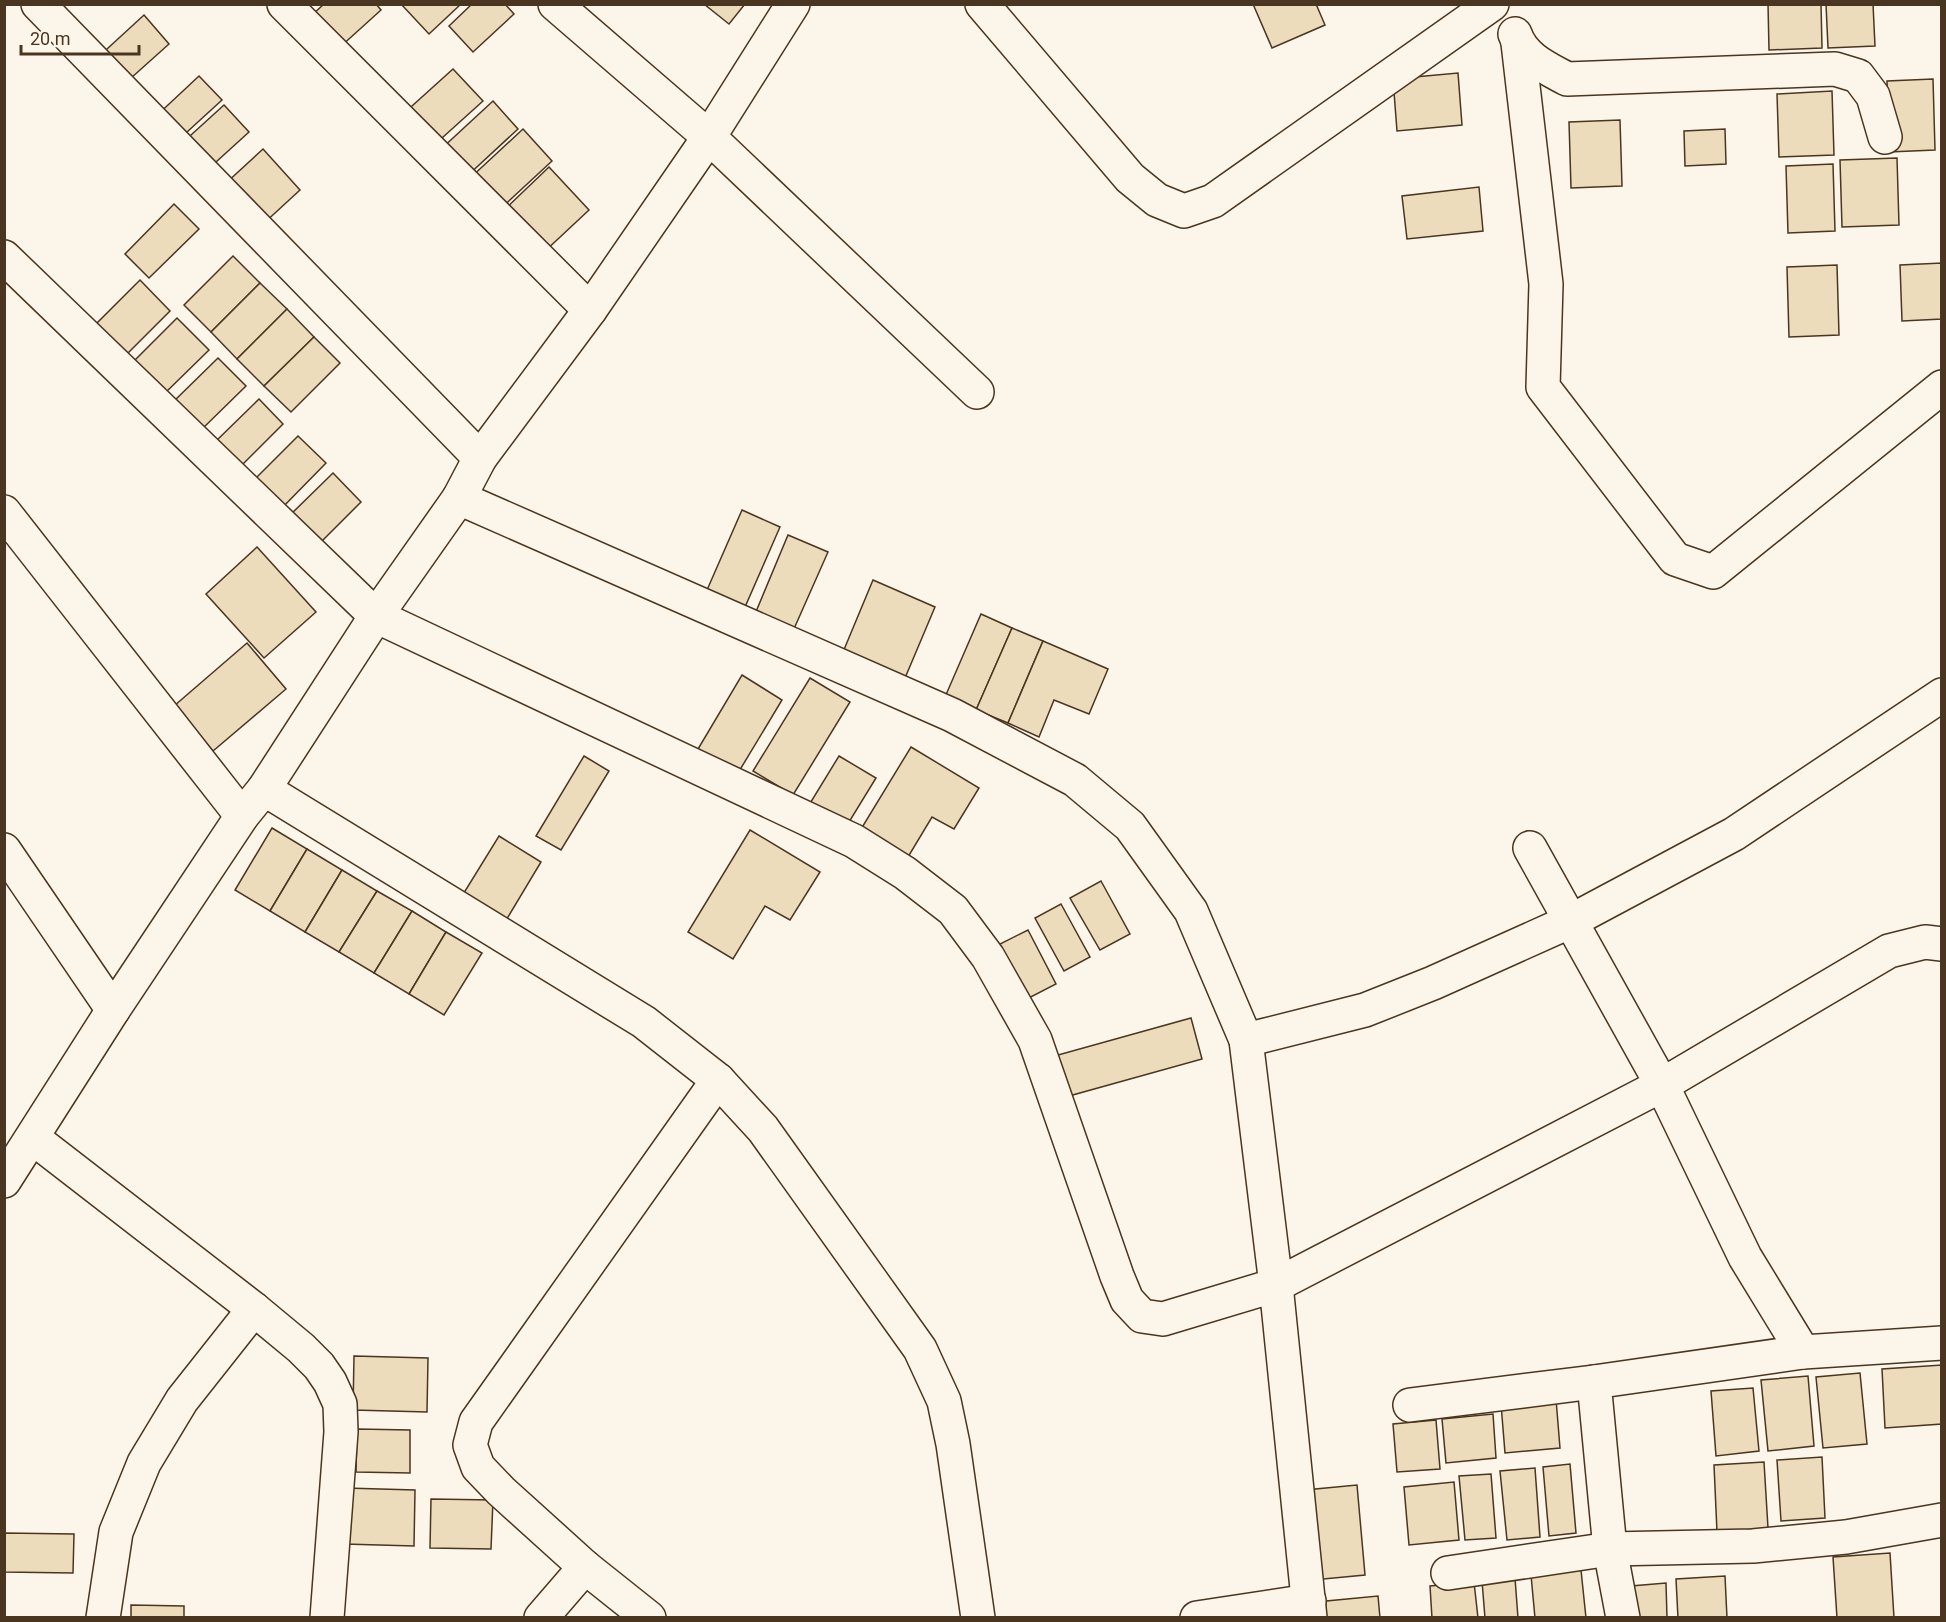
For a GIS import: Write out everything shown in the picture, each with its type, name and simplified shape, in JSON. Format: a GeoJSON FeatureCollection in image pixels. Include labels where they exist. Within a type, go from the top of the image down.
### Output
{"type":"FeatureCollection","features":[{"type":"Feature","properties":{"kind":"street"},"geometry":{"type":"LineString","coordinates":[[38,4],[480,458]]}},
{"type":"Feature","properties":{"kind":"street"},"geometry":{"type":"LineString","coordinates":[[284,4],[590,310]]}},
{"type":"Feature","properties":{"kind":"street"},"geometry":{"type":"LineString","coordinates":[[555,4],[709,137],[977,392]]}},
{"type":"Feature","properties":{"kind":"street"},"geometry":{"type":"LineString","coordinates":[[4,1182],[113,1010],[242,816],[264,789],[376,616],[459,498],[480,458],[590,310],[709,137],[793,4]]}},
{"type":"Feature","properties":{"kind":"street"},"geometry":{"type":"LineString","coordinates":[[982,4],[1130,178],[1157,200],[1184,211],[1213,201],[1492,4]]}},
{"type":"Feature","properties":{"kind":"street"},"geometry":{"type":"LineString","coordinates":[[1505,4],[1518,43],[1546,284],[1543,387],[1675,559],[1713,572],[1941,387]]}},
{"type":"Feature","properties":{"kind":"street"},"geometry":{"type":"LineString","coordinates":[[1518,43],[1534,60],[1568,79],[1835,69],[1858,76],[1873,96],[1885,137]]}},
{"type":"Feature","properties":{"kind":"street"},"geometry":{"type":"LineString","coordinates":[[4,257],[376,616],[854,841],[905,873],[953,910],[988,957],[1035,1040],[1117,1276],[1127,1300],[1142,1316],[1163,1319],[1276,1286],[1662,1085],[1889,951],[1925,942],[1941,944]]}},
{"type":"Feature","properties":{"kind":"street"},"geometry":{"type":"LineString","coordinates":[[459,498],[952,715],[1074,780],[1130,826],[1191,911],[1246,1040],[1276,1286],[1310,1609],[1197,1617]]}},
{"type":"Feature","properties":{"kind":"street"},"geometry":{"type":"LineString","coordinates":[[4,512],[242,816]]}},
{"type":"Feature","properties":{"kind":"street"},"geometry":{"type":"LineString","coordinates":[[1246,1040],[1365,1010],[1433,983],[1571,921],[1734,834],[1941,695]]}},
{"type":"Feature","properties":{"kind":"street"},"geometry":{"type":"LineString","coordinates":[[264,789],[644,1022],[718,1080],[763,1129],[921,1349],[944,1401],[953,1444],[978,1617]]}},
{"type":"Feature","properties":{"kind":"street"},"geometry":{"type":"LineString","coordinates":[[1530,848],[1662,1085],[1745,1257],[1803,1352]]}},
{"type":"Feature","properties":{"kind":"street"},"geometry":{"type":"LineString","coordinates":[[4,850],[113,1010]]}},
{"type":"Feature","properties":{"kind":"street"},"geometry":{"type":"LineString","coordinates":[[649,1617],[585,1567],[501,1491],[478,1467],[470,1445],[476,1422],[718,1080]]}},
{"type":"Feature","properties":{"kind":"street"},"geometry":{"type":"LineString","coordinates":[[33,1138],[255,1309],[319,1366],[330,1382],[340,1404],[341,1432],[327,1617]]}},
{"type":"Feature","properties":{"kind":"street"},"geometry":{"type":"LineString","coordinates":[[103,1617],[116,1532],[144,1463],[182,1400],[255,1309]]}},
{"type":"Feature","properties":{"kind":"street"},"geometry":{"type":"LineString","coordinates":[[1410,1405],[1803,1352],[1941,1343]]}},
{"type":"Feature","properties":{"kind":"street"},"geometry":{"type":"LineString","coordinates":[[1594,1382],[1610,1549],[1623,1617]]}},
{"type":"Feature","properties":{"kind":"street"},"geometry":{"type":"LineString","coordinates":[[1448,1573],[1610,1549],[1753,1546],[1846,1537],[1941,1520]]}},
{"type":"Feature","properties":{"kind":"street"},"geometry":{"type":"LineString","coordinates":[[541,1617],[585,1567]]}},
{"type":"Feature","properties":{"kind":"building"},"geometry":{"type":"Polygon","coordinates":[[[324,4],[376,4],[381,10],[339,48],[311,16],[324,4]]]}},
{"type":"Feature","properties":{"kind":"building"},"geometry":{"type":"Polygon","coordinates":[[[401,4],[461,4],[429,34],[401,4]]]}},
{"type":"Feature","properties":{"kind":"building"},"geometry":{"type":"Polygon","coordinates":[[[472,4],[505,4],[514,14],[473,52],[449,26],[472,4]]]}},
{"type":"Feature","properties":{"kind":"building"},"geometry":{"type":"Polygon","coordinates":[[[704,4],[745,4],[729,24],[704,4]]]}},
{"type":"Feature","properties":{"kind":"building"},"geometry":{"type":"Polygon","coordinates":[[[1253,4],[1316,4],[1325,25],[1272,48],[1253,4]]]}},
{"type":"Feature","properties":{"kind":"building"},"geometry":{"type":"Polygon","coordinates":[[[1768,4],[1821,4],[1822,48],[1769,50],[1768,4]]]}},
{"type":"Feature","properties":{"kind":"building"},"geometry":{"type":"Polygon","coordinates":[[[1826,4],[1873,4],[1875,46],[1828,48],[1826,4]]]}},
{"type":"Feature","properties":{"kind":"building"},"geometry":{"type":"Polygon","coordinates":[[[144,15],[169,44],[121,87],[95,60],[144,15]]]}},
{"type":"Feature","properties":{"kind":"building"},"geometry":{"type":"Polygon","coordinates":[[[453,69],[483,101],[432,147],[402,115],[453,69]]]}},
{"type":"Feature","properties":{"kind":"building"},"geometry":{"type":"Polygon","coordinates":[[[1458,73],[1462,125],[1397,131],[1393,79],[1458,73]]]}},
{"type":"Feature","properties":{"kind":"building"},"geometry":{"type":"Polygon","coordinates":[[[199,76],[222,100],[175,143],[153,119],[199,76]]]}},
{"type":"Feature","properties":{"kind":"building"},"geometry":{"type":"Polygon","coordinates":[[[1933,79],[1935,150],[1889,152],[1887,81],[1933,79]]]}},
{"type":"Feature","properties":{"kind":"building"},"geometry":{"type":"Polygon","coordinates":[[[1832,91],[1834,155],[1779,157],[1777,94],[1832,91]]]}},
{"type":"Feature","properties":{"kind":"building"},"geometry":{"type":"Polygon","coordinates":[[[493,101],[518,129],[465,178],[440,150],[493,101]]]}},
{"type":"Feature","properties":{"kind":"building"},"geometry":{"type":"Polygon","coordinates":[[[224,105],[249,132],[205,172],[180,145],[224,105]]]}},
{"type":"Feature","properties":{"kind":"building"},"geometry":{"type":"Polygon","coordinates":[[[1620,120],[1622,186],[1571,188],[1569,122],[1620,120]]]}},
{"type":"Feature","properties":{"kind":"building"},"geometry":{"type":"Polygon","coordinates":[[[523,129],[552,161],[497,212],[468,180],[523,129]]]}},
{"type":"Feature","properties":{"kind":"building"},"geometry":{"type":"Polygon","coordinates":[[[1725,129],[1726,164],[1685,166],[1684,131],[1725,129]]]}},
{"type":"Feature","properties":{"kind":"building"},"geometry":{"type":"Polygon","coordinates":[[[263,149],[300,190],[262,225],[225,184],[263,149]]]}},
{"type":"Feature","properties":{"kind":"building"},"geometry":{"type":"Polygon","coordinates":[[[1897,158],[1899,225],[1842,227],[1840,160],[1897,158]]]}},
{"type":"Feature","properties":{"kind":"building"},"geometry":{"type":"Polygon","coordinates":[[[1833,164],[1835,231],[1788,233],[1786,166],[1833,164]]]}},
{"type":"Feature","properties":{"kind":"building"},"geometry":{"type":"Polygon","coordinates":[[[549,167],[589,210],[543,253],[503,211],[549,167]]]}},
{"type":"Feature","properties":{"kind":"building"},"geometry":{"type":"Polygon","coordinates":[[[1479,187],[1483,231],[1407,239],[1402,196],[1479,187]]]}},
{"type":"Feature","properties":{"kind":"building"},"geometry":{"type":"Polygon","coordinates":[[[174,204],[199,229],[149,278],[125,254],[174,204]]]}},
{"type":"Feature","properties":{"kind":"building"},"geometry":{"type":"Polygon","coordinates":[[[233,256],[260,283],[211,332],[184,305],[233,256]]]}},
{"type":"Feature","properties":{"kind":"building"},"geometry":{"type":"Polygon","coordinates":[[[1942,263],[1942,319],[1902,321],[1900,265],[1942,263]]]}},
{"type":"Feature","properties":{"kind":"building"},"geometry":{"type":"Polygon","coordinates":[[[1837,265],[1839,335],[1789,337],[1787,267],[1837,265]]]}},
{"type":"Feature","properties":{"kind":"building"},"geometry":{"type":"Polygon","coordinates":[[[140,280],[170,311],[126,355],[95,325],[140,280]]]}},
{"type":"Feature","properties":{"kind":"building"},"geometry":{"type":"Polygon","coordinates":[[[260,283],[287,309],[237,359],[211,332],[260,283]]]}},
{"type":"Feature","properties":{"kind":"building"},"geometry":{"type":"Polygon","coordinates":[[[287,309],[314,337],[264,386],[237,359],[287,309]]]}},
{"type":"Feature","properties":{"kind":"building"},"geometry":{"type":"Polygon","coordinates":[[[177,318],[209,350],[162,396],[131,364],[177,318]]]}},
{"type":"Feature","properties":{"kind":"building"},"geometry":{"type":"Polygon","coordinates":[[[314,337],[340,363],[291,412],[264,386],[314,337]]]}},
{"type":"Feature","properties":{"kind":"building"},"geometry":{"type":"Polygon","coordinates":[[[218,358],[246,386],[199,432],[171,404],[218,358]]]}},
{"type":"Feature","properties":{"kind":"building"},"geometry":{"type":"Polygon","coordinates":[[[259,399],[283,424],[238,469],[213,444],[259,399]]]}},
{"type":"Feature","properties":{"kind":"building"},"geometry":{"type":"Polygon","coordinates":[[[298,436],[326,463],[278,512],[250,484],[298,436]]]}},
{"type":"Feature","properties":{"kind":"building"},"geometry":{"type":"Polygon","coordinates":[[[333,473],[361,502],[315,548],[286,519],[333,473]]]}},
{"type":"Feature","properties":{"kind":"building"},"geometry":{"type":"Polygon","coordinates":[[[742,510],[780,527],[745,607],[707,590],[742,510]]]}},
{"type":"Feature","properties":{"kind":"building"},"geometry":{"type":"Polygon","coordinates":[[[788,535],[828,552],[793,631],[755,614],[788,535]]]}},
{"type":"Feature","properties":{"kind":"building"},"geometry":{"type":"Polygon","coordinates":[[[257,547],[316,612],[264,658],[206,594],[257,547]]]}},
{"type":"Feature","properties":{"kind":"building"},"geometry":{"type":"Polygon","coordinates":[[[873,580],[935,607],[905,678],[843,652],[873,580]]]}},
{"type":"Feature","properties":{"kind":"building"},"geometry":{"type":"Polygon","coordinates":[[[981,614],[1012,628],[976,710],[945,697],[981,614]]]}},
{"type":"Feature","properties":{"kind":"building"},"geometry":{"type":"Polygon","coordinates":[[[1012,628],[1043,641],[1008,723],[976,710],[1012,628]]]}},
{"type":"Feature","properties":{"kind":"building"},"geometry":{"type":"Polygon","coordinates":[[[1043,641],[1108,669],[1089,714],[1054,700],[1039,737],[1008,723],[1043,641]]]}},
{"type":"Feature","properties":{"kind":"building"},"geometry":{"type":"Polygon","coordinates":[[[247,643],[286,689],[213,751],[174,706],[247,643]]]}},
{"type":"Feature","properties":{"kind":"building"},"geometry":{"type":"Polygon","coordinates":[[[742,675],[782,700],[738,773],[698,749],[742,675]]]}},
{"type":"Feature","properties":{"kind":"building"},"geometry":{"type":"Polygon","coordinates":[[[810,678],[850,702],[793,795],[753,771],[810,678]]]}},
{"type":"Feature","properties":{"kind":"building"},"geometry":{"type":"Polygon","coordinates":[[[911,747],[979,788],[954,829],[932,817],[905,862],[858,834],[911,747]]]}},
{"type":"Feature","properties":{"kind":"building"},"geometry":{"type":"Polygon","coordinates":[[[584,756],[609,771],[561,850],[536,836],[584,756]]]}},
{"type":"Feature","properties":{"kind":"building"},"geometry":{"type":"Polygon","coordinates":[[[839,756],[876,778],[846,827],[809,805],[839,756]]]}},
{"type":"Feature","properties":{"kind":"building"},"geometry":{"type":"Polygon","coordinates":[[[272,828],[307,849],[270,911],[235,890],[272,828]]]}},
{"type":"Feature","properties":{"kind":"building"},"geometry":{"type":"Polygon","coordinates":[[[750,830],[820,872],[790,920],[765,906],[733,959],[688,932],[750,830]]]}},
{"type":"Feature","properties":{"kind":"building"},"geometry":{"type":"Polygon","coordinates":[[[499,836],[541,862],[505,922],[462,896],[499,836]]]}},
{"type":"Feature","properties":{"kind":"building"},"geometry":{"type":"Polygon","coordinates":[[[307,849],[342,870],[305,932],[270,911],[307,849]]]}},
{"type":"Feature","properties":{"kind":"building"},"geometry":{"type":"Polygon","coordinates":[[[342,870],[377,891],[339,952],[305,932],[342,870]]]}},
{"type":"Feature","properties":{"kind":"building"},"geometry":{"type":"Polygon","coordinates":[[[1101,881],[1130,934],[1100,950],[1070,898],[1101,881]]]}},
{"type":"Feature","properties":{"kind":"building"},"geometry":{"type":"Polygon","coordinates":[[[377,891],[412,911],[374,973],[339,952],[377,891]]]}},
{"type":"Feature","properties":{"kind":"building"},"geometry":{"type":"Polygon","coordinates":[[[1061,904],[1090,957],[1064,971],[1035,918],[1061,904]]]}},
{"type":"Feature","properties":{"kind":"building"},"geometry":{"type":"Polygon","coordinates":[[[412,911],[446,932],[409,994],[374,973],[412,911]]]}},
{"type":"Feature","properties":{"kind":"building"},"geometry":{"type":"Polygon","coordinates":[[[1028,930],[1056,984],[1023,1001],[994,947],[1028,930]]]}},
{"type":"Feature","properties":{"kind":"building"},"geometry":{"type":"Polygon","coordinates":[[[446,932],[482,953],[444,1015],[409,994],[446,932]]]}},
{"type":"Feature","properties":{"kind":"building"},"geometry":{"type":"Polygon","coordinates":[[[1191,1018],[1202,1059],[1069,1096],[1058,1055],[1191,1018]]]}},
{"type":"Feature","properties":{"kind":"building"},"geometry":{"type":"Polygon","coordinates":[[[354,1356],[428,1358],[427,1412],[353,1410],[354,1356]]]}},
{"type":"Feature","properties":{"kind":"building"},"geometry":{"type":"Polygon","coordinates":[[[1942,1365],[1942,1424],[1885,1428],[1882,1369],[1942,1365]]]}},
{"type":"Feature","properties":{"kind":"building"},"geometry":{"type":"Polygon","coordinates":[[[1860,1373],[1867,1444],[1823,1448],[1816,1377],[1860,1373]]]}},
{"type":"Feature","properties":{"kind":"building"},"geometry":{"type":"Polygon","coordinates":[[[1808,1376],[1814,1446],[1768,1451],[1761,1380],[1808,1376]]]}},
{"type":"Feature","properties":{"kind":"building"},"geometry":{"type":"Polygon","coordinates":[[[1753,1388],[1759,1451],[1716,1456],[1711,1391],[1753,1388]]]}},
{"type":"Feature","properties":{"kind":"building"},"geometry":{"type":"Polygon","coordinates":[[[1556,1399],[1560,1448],[1505,1453],[1501,1404],[1556,1399]]]}},
{"type":"Feature","properties":{"kind":"building"},"geometry":{"type":"Polygon","coordinates":[[[1493,1414],[1496,1458],[1446,1463],[1442,1419],[1493,1414]]]}},
{"type":"Feature","properties":{"kind":"building"},"geometry":{"type":"Polygon","coordinates":[[[1436,1420],[1440,1469],[1397,1472],[1393,1424],[1436,1420]]]}},
{"type":"Feature","properties":{"kind":"building"},"geometry":{"type":"Polygon","coordinates":[[[357,1429],[410,1430],[410,1473],[356,1472],[357,1429]]]}},
{"type":"Feature","properties":{"kind":"building"},"geometry":{"type":"Polygon","coordinates":[[[1822,1457],[1825,1518],[1781,1521],[1777,1460],[1822,1457]]]}},
{"type":"Feature","properties":{"kind":"building"},"geometry":{"type":"Polygon","coordinates":[[[1764,1462],[1768,1528],[1717,1532],[1714,1465],[1764,1462]]]}},
{"type":"Feature","properties":{"kind":"building"},"geometry":{"type":"Polygon","coordinates":[[[1570,1464],[1576,1533],[1549,1536],[1543,1467],[1570,1464]]]}},
{"type":"Feature","properties":{"kind":"building"},"geometry":{"type":"Polygon","coordinates":[[[1535,1468],[1540,1537],[1507,1540],[1500,1471],[1535,1468]]]}},
{"type":"Feature","properties":{"kind":"building"},"geometry":{"type":"Polygon","coordinates":[[[1491,1474],[1496,1538],[1465,1540],[1459,1476],[1491,1474]]]}},
{"type":"Feature","properties":{"kind":"building"},"geometry":{"type":"Polygon","coordinates":[[[1454,1482],[1459,1540],[1409,1545],[1404,1487],[1454,1482]]]}},
{"type":"Feature","properties":{"kind":"building"},"geometry":{"type":"Polygon","coordinates":[[[1357,1485],[1365,1575],[1313,1580],[1305,1490],[1357,1485]]]}},
{"type":"Feature","properties":{"kind":"building"},"geometry":{"type":"Polygon","coordinates":[[[345,1488],[415,1490],[414,1546],[344,1544],[345,1488]]]}},
{"type":"Feature","properties":{"kind":"building"},"geometry":{"type":"Polygon","coordinates":[[[431,1499],[493,1500],[491,1549],[430,1548],[431,1499]]]}},
{"type":"Feature","properties":{"kind":"building"},"geometry":{"type":"Polygon","coordinates":[[[4,1533],[74,1534],[73,1573],[4,1572],[4,1533]]]}},
{"type":"Feature","properties":{"kind":"building"},"geometry":{"type":"Polygon","coordinates":[[[1890,1553],[1894,1618],[1837,1618],[1833,1557],[1890,1553]]]}},
{"type":"Feature","properties":{"kind":"building"},"geometry":{"type":"Polygon","coordinates":[[[1581,1570],[1586,1618],[1535,1618],[1531,1575],[1581,1570]]]}},
{"type":"Feature","properties":{"kind":"building"},"geometry":{"type":"Polygon","coordinates":[[[1725,1576],[1727,1618],[1678,1618],[1676,1579],[1725,1576]]]}},
{"type":"Feature","properties":{"kind":"building"},"geometry":{"type":"Polygon","coordinates":[[[1515,1578],[1518,1618],[1485,1618],[1482,1581],[1515,1578]]]}},
{"type":"Feature","properties":{"kind":"building"},"geometry":{"type":"Polygon","coordinates":[[[1474,1582],[1478,1618],[1432,1618],[1430,1586],[1474,1582]]]}},
{"type":"Feature","properties":{"kind":"building"},"geometry":{"type":"Polygon","coordinates":[[[1666,1583],[1667,1618],[1633,1618],[1631,1586],[1666,1583]]]}},
{"type":"Feature","properties":{"kind":"building"},"geometry":{"type":"Polygon","coordinates":[[[1378,1596],[1380,1618],[1318,1618],[1316,1602],[1378,1596]]]}},
{"type":"Feature","properties":{"kind":"building"},"geometry":{"type":"Polygon","coordinates":[[[131,1605],[184,1606],[184,1618],[131,1618],[131,1605]]]}}]}
